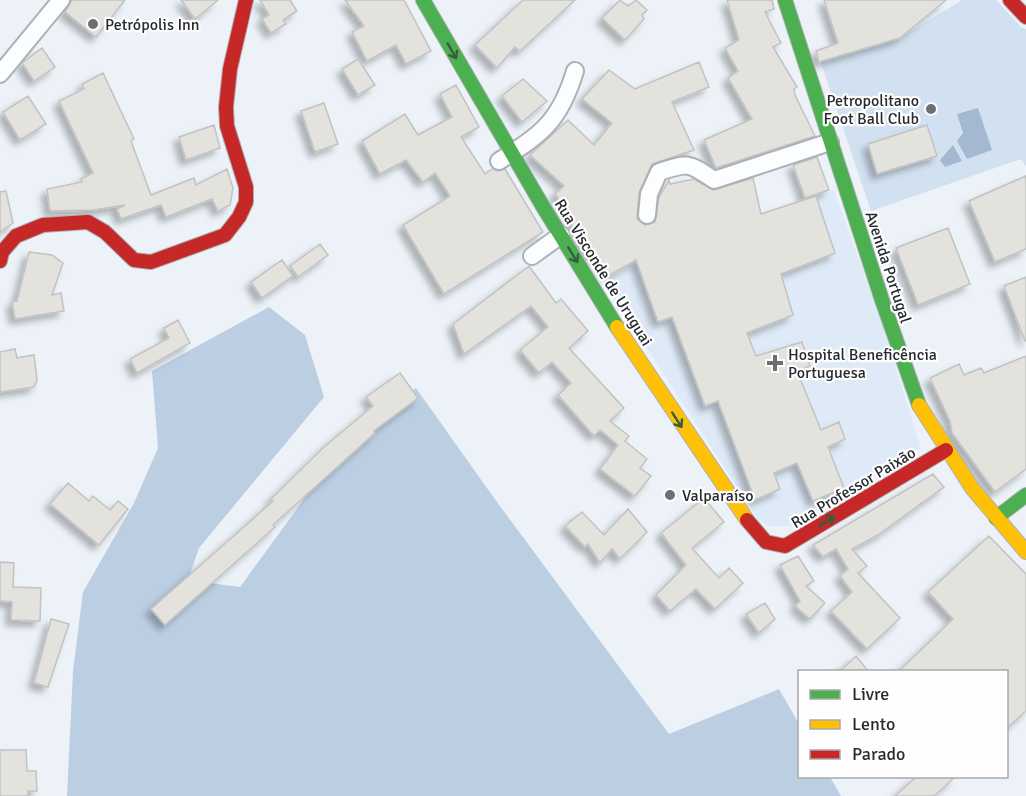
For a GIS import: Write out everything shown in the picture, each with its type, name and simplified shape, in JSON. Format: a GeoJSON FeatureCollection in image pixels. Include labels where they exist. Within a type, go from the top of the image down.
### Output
{"type":"FeatureCollection","features":[{"type":"Feature","properties":{"kind":"street"},"geometry":{"type":"LineString","coordinates":[[0,74],[61,0]]}},
{"type":"Feature","properties":{"kind":"street"},"geometry":{"type":"LineString","coordinates":[[0,261],[2,252],[16,236],[43,225],[88,222],[105,232],[134,260],[151,262],[225,235],[234,226],[247,200],[245,173],[232,146],[226,124],[226,106],[228,75],[246,0]]}},
{"type":"Feature","properties":{"kind":"street","name":"Rua Visconde de Uruguai"},"geometry":{"type":"LineString","coordinates":[[423,0],[505,157],[561,236],[722,488],[758,536],[776,545]]}},
{"type":"Feature","properties":{"kind":"street","name":"Avenida Portugal"},"geometry":{"type":"LineString","coordinates":[[785,0],[830,142],[920,408],[946,450],[996,518],[1026,552]]}},
{"type":"Feature","properties":{"kind":"street"},"geometry":{"type":"LineString","coordinates":[[1010,0],[1026,17]]}},
{"type":"Feature","properties":{"kind":"street"},"geometry":{"type":"LineString","coordinates":[[505,157],[542,131],[561,110],[575,71]]}},
{"type":"Feature","properties":{"kind":"street"},"geometry":{"type":"LineString","coordinates":[[647,215],[649,194],[659,172],[684,165],[697,167],[714,180],[830,142]]}},
{"type":"Feature","properties":{"kind":"street"},"geometry":{"type":"LineString","coordinates":[[532,255],[561,236]]}},
{"type":"Feature","properties":{"kind":"street","name":"Rua Professor Paixão"},"geometry":{"type":"LineString","coordinates":[[776,545],[785,546],[946,450]]}},
{"type":"Feature","properties":{"kind":"street"},"geometry":{"type":"LineString","coordinates":[[996,518],[1026,495]]}},
{"type":"Feature","properties":{"kind":"shaded area","name":"Petropolitano Foot Ball Club"},"geometry":{"type":"Polygon","coordinates":[[[962,0],[996,0],[1021,27],[1026,29],[1026,166],[1021,159],[871,211],[820,60],[908,33],[962,0]]]}},
{"type":"Feature","properties":{"kind":"shaded area"},"geometry":{"type":"Polygon","coordinates":[[[978,108],[992,150],[967,159],[957,141],[963,133],[957,114],[978,108]]]}},
{"type":"Feature","properties":{"kind":"shaded area"},"geometry":{"type":"Polygon","coordinates":[[[953,145],[962,161],[945,167],[940,160],[953,145]]]}},
{"type":"Feature","properties":{"kind":"shaded area","name":"Hospital Beneficência Portuguesa"},"geometry":{"type":"Polygon","coordinates":[[[834,190],[883,327],[920,445],[918,449],[792,526],[768,526],[758,519],[603,281],[680,242],[834,190]]]}},
{"type":"Feature","properties":{"kind":"shaded area"},"geometry":{"type":"Polygon","coordinates":[[[269,307],[305,335],[324,397],[199,548],[188,580],[240,587],[339,451],[416,388],[494,498],[669,734],[779,689],[798,722],[798,778],[831,778],[841,796],[67,796],[73,671],[83,592],[134,503],[158,448],[152,371],[269,307]]]}},
{"type":"Feature","properties":{"kind":"building","name":"Petrópolis Inn"},"geometry":{"type":"Polygon","coordinates":[[[72,0],[125,0],[96,37],[65,12],[72,0]]]}},
{"type":"Feature","properties":{"kind":"building"},"geometry":{"type":"Polygon","coordinates":[[[181,0],[218,0],[195,19],[181,0]]]}},
{"type":"Feature","properties":{"kind":"building"},"geometry":{"type":"Polygon","coordinates":[[[260,0],[290,0],[297,11],[283,20],[286,24],[271,33],[262,19],[269,15],[260,0]]]}},
{"type":"Feature","properties":{"kind":"building"},"geometry":{"type":"Polygon","coordinates":[[[345,0],[404,0],[431,51],[406,64],[396,45],[367,61],[352,32],[364,26],[345,0]]]}},
{"type":"Feature","properties":{"kind":"building"},"geometry":{"type":"Polygon","coordinates":[[[523,0],[575,0],[520,51],[515,47],[497,68],[475,45],[523,0]]]}},
{"type":"Feature","properties":{"kind":"building"},"geometry":{"type":"Polygon","coordinates":[[[620,0],[628,6],[636,0],[647,10],[642,15],[644,19],[625,40],[602,18],[620,0]]]}},
{"type":"Feature","properties":{"kind":"building"},"geometry":{"type":"Polygon","coordinates":[[[727,0],[772,0],[774,9],[765,12],[781,43],[773,47],[797,87],[794,89],[795,95],[815,136],[716,168],[704,140],[752,119],[728,78],[738,71],[725,48],[739,40],[727,0]]]}},
{"type":"Feature","properties":{"kind":"building"},"geometry":{"type":"Polygon","coordinates":[[[824,0],[946,0],[900,38],[819,62],[816,51],[838,43],[824,0]]]}},
{"type":"Feature","properties":{"kind":"building"},"geometry":{"type":"Polygon","coordinates":[[[42,48],[55,67],[34,81],[22,63],[42,48]]]}},
{"type":"Feature","properties":{"kind":"building"},"geometry":{"type":"Polygon","coordinates":[[[358,59],[375,85],[358,95],[342,69],[358,59]]]}},
{"type":"Feature","properties":{"kind":"building"},"geometry":{"type":"Polygon","coordinates":[[[699,62],[709,87],[672,102],[694,150],[652,164],[639,193],[637,219],[645,225],[655,222],[659,197],[669,180],[670,184],[694,179],[713,190],[753,178],[761,214],[816,196],[835,253],[781,274],[793,315],[747,333],[756,356],[802,342],[810,366],[797,371],[821,430],[839,422],[845,439],[828,447],[844,488],[813,501],[797,463],[774,473],[780,489],[755,500],[718,401],[705,406],[672,317],[658,322],[636,260],[608,276],[597,256],[592,258],[573,228],[569,213],[555,194],[564,186],[530,155],[568,120],[594,145],[612,123],[582,99],[609,70],[635,89],[699,62]]]}},
{"type":"Feature","properties":{"kind":"building"},"geometry":{"type":"Polygon","coordinates":[[[103,73],[134,139],[131,141],[151,195],[194,178],[196,185],[227,169],[233,188],[230,205],[218,211],[212,199],[166,217],[161,205],[121,219],[117,209],[125,205],[93,210],[50,211],[47,189],[82,182],[81,179],[93,173],[59,101],[84,89],[82,84],[103,73]]]}},
{"type":"Feature","properties":{"kind":"building"},"geometry":{"type":"Polygon","coordinates":[[[523,79],[547,101],[522,122],[502,96],[523,79]]]}},
{"type":"Feature","properties":{"kind":"building"},"geometry":{"type":"Polygon","coordinates":[[[456,85],[479,127],[461,137],[485,174],[492,169],[499,171],[505,169],[543,232],[444,294],[403,225],[450,196],[435,173],[423,182],[406,160],[380,174],[362,141],[405,114],[418,135],[452,117],[440,94],[456,85]]]}},
{"type":"Feature","properties":{"kind":"building"},"geometry":{"type":"Polygon","coordinates":[[[28,96],[46,124],[20,140],[3,112],[28,96]]]}},
{"type":"Feature","properties":{"kind":"building"},"geometry":{"type":"Polygon","coordinates":[[[324,103],[338,144],[315,152],[301,111],[324,103]]]}},
{"type":"Feature","properties":{"kind":"building"},"geometry":{"type":"Polygon","coordinates":[[[214,125],[220,148],[186,160],[179,137],[214,125]]]}},
{"type":"Feature","properties":{"kind":"building","name":"Petropolitano Foot Ball Club"},"geometry":{"type":"Polygon","coordinates":[[[927,125],[937,156],[877,174],[868,144],[927,125]]]}},
{"type":"Feature","properties":{"kind":"building"},"geometry":{"type":"Polygon","coordinates":[[[817,157],[829,190],[805,198],[793,165],[817,157]]]}},
{"type":"Feature","properties":{"kind":"building"},"geometry":{"type":"Polygon","coordinates":[[[1026,176],[1026,249],[995,262],[969,201],[1026,176]]]}},
{"type":"Feature","properties":{"kind":"building"},"geometry":{"type":"Polygon","coordinates":[[[6,191],[13,223],[0,232],[0,192],[6,191]]]}},
{"type":"Feature","properties":{"kind":"building"},"geometry":{"type":"Polygon","coordinates":[[[948,228],[970,284],[918,305],[896,248],[948,228]]]}},
{"type":"Feature","properties":{"kind":"building"},"geometry":{"type":"Polygon","coordinates":[[[320,244],[328,255],[298,277],[290,266],[320,244]]]}},
{"type":"Feature","properties":{"kind":"building"},"geometry":{"type":"Polygon","coordinates":[[[29,252],[52,255],[63,263],[52,295],[61,293],[64,311],[15,319],[12,302],[17,301],[29,252]]]}},
{"type":"Feature","properties":{"kind":"building"},"geometry":{"type":"Polygon","coordinates":[[[282,260],[293,276],[262,298],[251,282],[282,260]]]}},
{"type":"Feature","properties":{"kind":"building"},"geometry":{"type":"Polygon","coordinates":[[[529,266],[556,303],[561,299],[588,331],[569,348],[624,408],[610,421],[629,436],[625,441],[647,459],[640,468],[651,476],[635,496],[600,469],[618,445],[600,430],[594,436],[558,395],[571,383],[552,362],[539,373],[520,350],[548,327],[531,306],[464,354],[453,324],[529,266]]]}},
{"type":"Feature","properties":{"kind":"building"},"geometry":{"type":"Polygon","coordinates":[[[1026,277],[1026,341],[1025,341],[1004,286],[1026,277]]]}},
{"type":"Feature","properties":{"kind":"building"},"geometry":{"type":"Polygon","coordinates":[[[178,320],[190,343],[137,373],[130,359],[169,338],[164,328],[178,320]]]}},
{"type":"Feature","properties":{"kind":"building"},"geometry":{"type":"Polygon","coordinates":[[[15,349],[17,358],[34,355],[37,380],[34,387],[0,392],[0,352],[15,349]]]}},
{"type":"Feature","properties":{"kind":"building"},"geometry":{"type":"Polygon","coordinates":[[[1026,356],[1026,469],[995,492],[952,433],[950,421],[930,378],[959,364],[964,375],[981,368],[984,373],[1026,356]]]}},
{"type":"Feature","properties":{"kind":"building"},"geometry":{"type":"Polygon","coordinates":[[[400,373],[418,398],[374,431],[375,433],[273,525],[275,527],[165,625],[151,609],[273,501],[271,499],[324,447],[373,406],[366,397],[400,373]]]}},
{"type":"Feature","properties":{"kind":"building"},"geometry":{"type":"Polygon","coordinates":[[[933,474],[944,487],[878,535],[852,549],[867,566],[858,573],[900,618],[867,649],[831,611],[852,592],[840,576],[848,569],[836,549],[823,557],[813,545],[933,474]]]}},
{"type":"Feature","properties":{"kind":"building"},"geometry":{"type":"Polygon","coordinates":[[[68,483],[89,501],[93,496],[110,510],[118,501],[128,509],[99,545],[50,504],[68,483]]]}},
{"type":"Feature","properties":{"kind":"building"},"geometry":{"type":"Polygon","coordinates":[[[704,498],[724,522],[692,548],[719,578],[729,568],[743,583],[715,609],[696,589],[670,611],[656,595],[686,565],[661,533],[704,498]]]}},
{"type":"Feature","properties":{"kind":"building"},"geometry":{"type":"Polygon","coordinates":[[[628,509],[647,532],[620,559],[612,549],[600,563],[588,544],[585,547],[565,526],[582,512],[604,535],[628,509]]]}},
{"type":"Feature","properties":{"kind":"building"},"geometry":{"type":"Polygon","coordinates":[[[989,536],[1026,574],[1026,711],[1008,727],[1008,670],[900,670],[953,619],[928,592],[989,536]]]}},
{"type":"Feature","properties":{"kind":"building"},"geometry":{"type":"Polygon","coordinates":[[[798,556],[814,581],[806,586],[825,603],[810,619],[795,606],[800,601],[780,565],[798,556]]]}},
{"type":"Feature","properties":{"kind":"building"},"geometry":{"type":"Polygon","coordinates":[[[0,562],[14,563],[13,587],[41,588],[40,621],[11,620],[12,602],[0,601],[0,562]]]}},
{"type":"Feature","properties":{"kind":"building"},"geometry":{"type":"Polygon","coordinates":[[[765,603],[775,619],[759,633],[746,614],[765,603]]]}},
{"type":"Feature","properties":{"kind":"building"},"geometry":{"type":"Polygon","coordinates":[[[51,619],[69,624],[48,687],[34,683],[51,619]]]}},
{"type":"Feature","properties":{"kind":"building"},"geometry":{"type":"Polygon","coordinates":[[[856,656],[867,670],[841,670],[856,656]]]}},
{"type":"Feature","properties":{"kind":"building"},"geometry":{"type":"Polygon","coordinates":[[[0,750],[26,750],[27,771],[36,771],[37,791],[28,791],[28,796],[0,796],[0,750]]]}},
{"type":"Feature","properties":{"kind":"building"},"geometry":{"type":"Polygon","coordinates":[[[915,778],[954,778],[934,796],[895,796],[915,778]]]}},
{"type":"Feature","properties":{"kind":"traffic: fast"},"geometry":{"type":"LineString","coordinates":[[423,0],[542,205],[617,327]]}},
{"type":"Feature","properties":{"kind":"traffic: fast"},"geometry":{"type":"LineString","coordinates":[[785,0],[882,300],[919,405]]}},
{"type":"Feature","properties":{"kind":"traffic: fast"},"geometry":{"type":"LineString","coordinates":[[996,518],[1026,495]]}},
{"type":"Feature","properties":{"kind":"traffic: slow"},"geometry":{"type":"LineString","coordinates":[[617,327],[747,520]]}},
{"type":"Feature","properties":{"kind":"traffic: slow"},"geometry":{"type":"LineString","coordinates":[[919,405],[972,488],[1026,552]]}},
{"type":"Feature","properties":{"kind":"traffic: jam"},"geometry":{"type":"LineString","coordinates":[[0,261],[2,252],[16,236],[43,225],[88,222],[105,232],[134,260],[151,262],[225,235],[239,217],[246,202],[246,187],[227,126],[226,107],[230,69],[246,0]]}},
{"type":"Feature","properties":{"kind":"traffic: jam"},"geometry":{"type":"LineString","coordinates":[[1010,0],[1026,17]]}},
{"type":"Feature","properties":{"kind":"traffic: jam"},"geometry":{"type":"LineString","coordinates":[[747,520],[766,542],[785,546],[946,450]]}},
{"type":"Feature","properties":{"kind":"place","name":"Petrópolis Inn"},"geometry":{"type":"Point","coordinates":[93,24]}},
{"type":"Feature","properties":{"kind":"place","name":"Petropolitano Foot Ball Club"},"geometry":{"type":"Point","coordinates":[931,109]}},
{"type":"Feature","properties":{"kind":"place","name":"Hospital Beneficência Portuguesa"},"geometry":{"type":"Point","coordinates":[775,363]}},
{"type":"Feature","properties":{"kind":"place","name":"Valparaíso"},"geometry":{"type":"Point","coordinates":[670,495]}}]}
